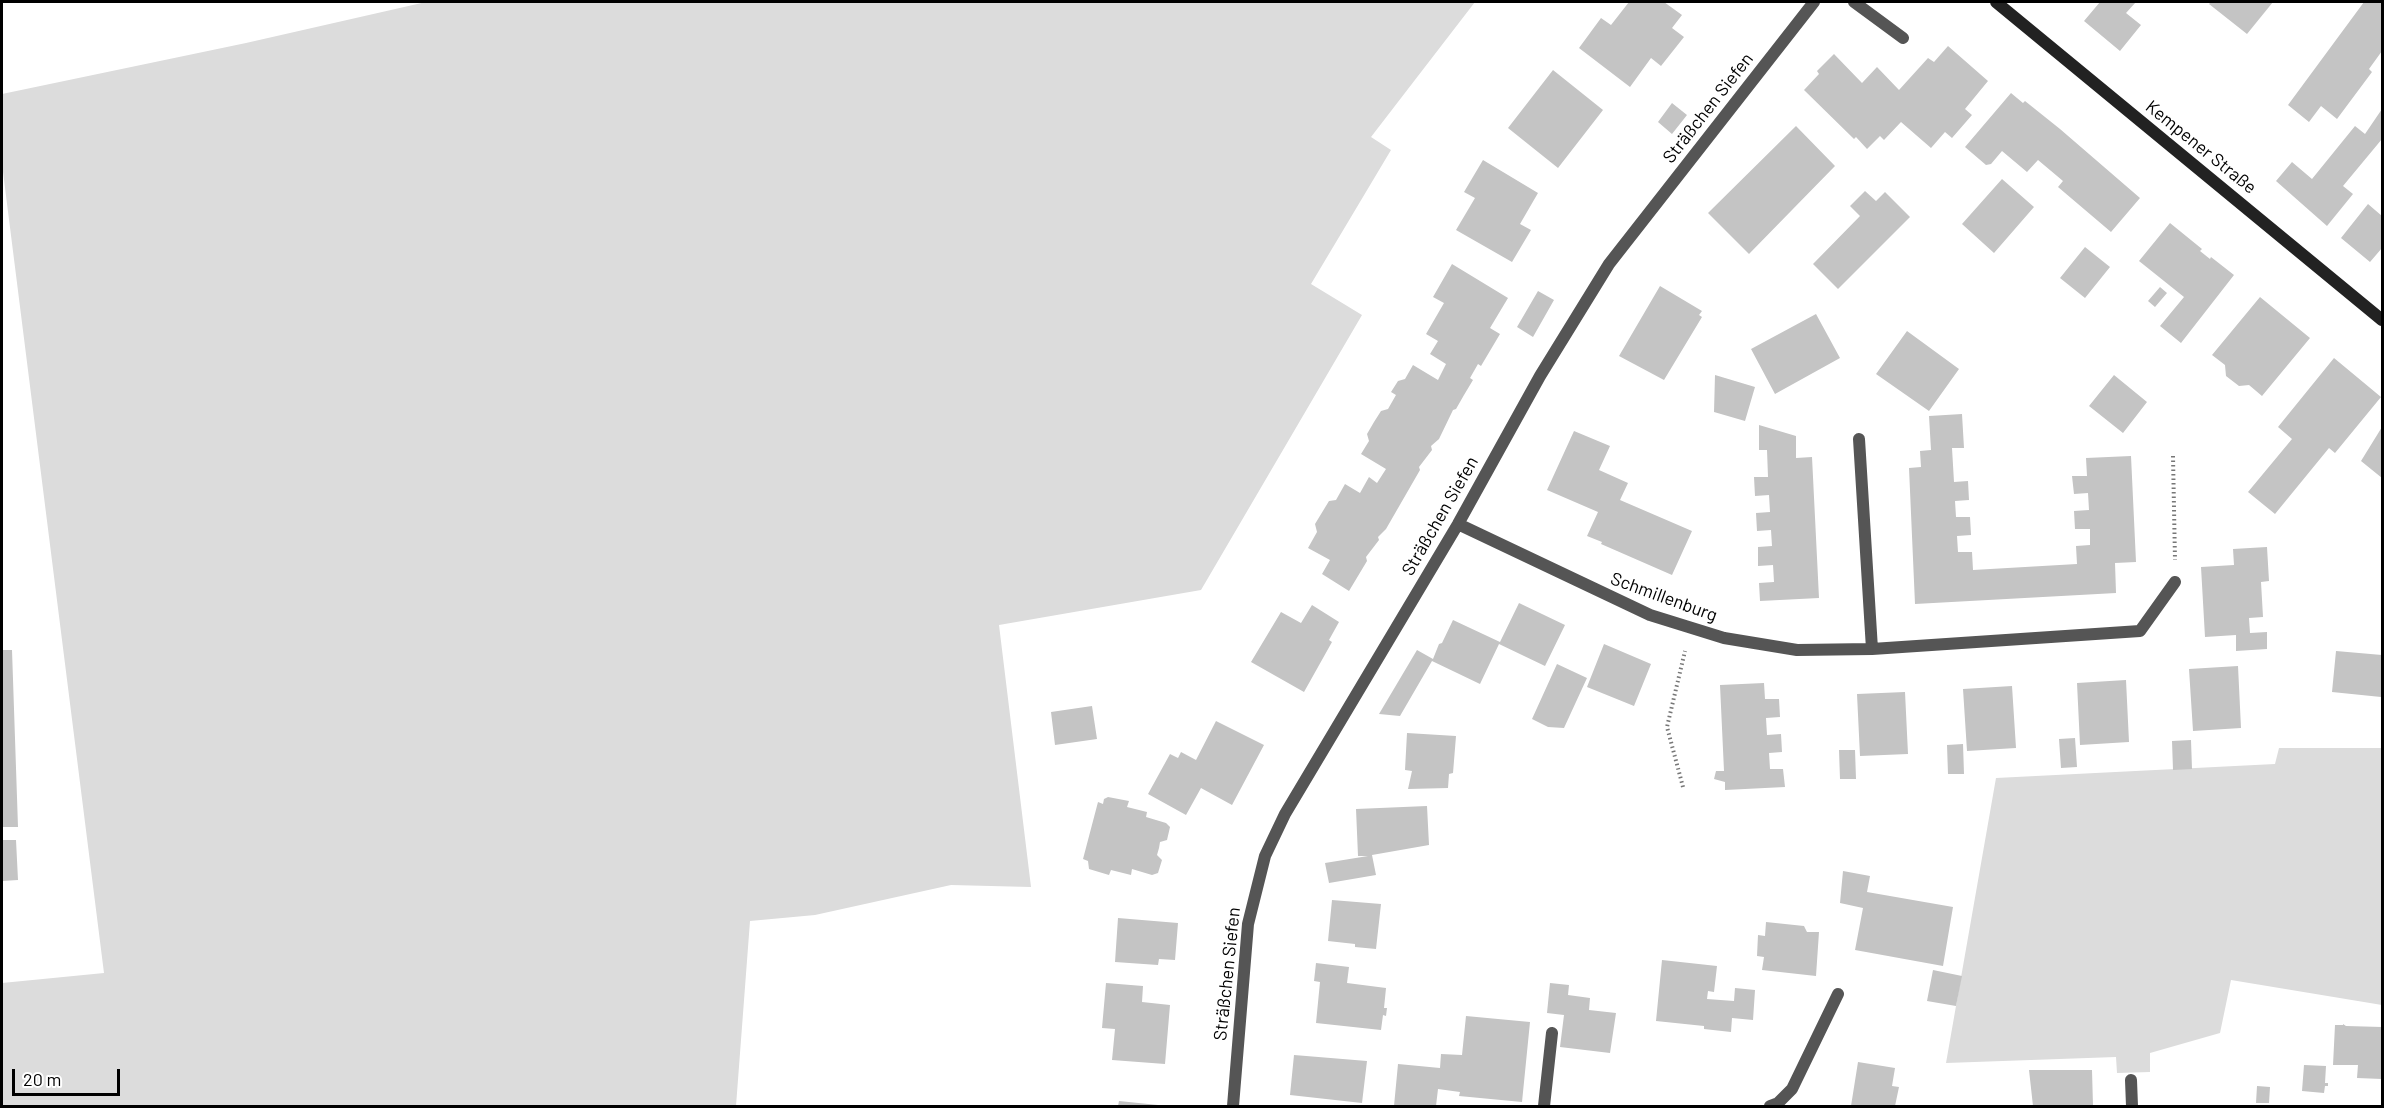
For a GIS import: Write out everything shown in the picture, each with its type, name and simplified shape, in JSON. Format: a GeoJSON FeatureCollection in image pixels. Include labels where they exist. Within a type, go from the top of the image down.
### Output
{"type":"FeatureCollection","features":[{"type":"Feature","properties":{"kind":"main road","name":"Kempener Straße"},"geometry":{"type":"LineString","coordinates":[[1996,2],[2382,320]]}},
{"type":"Feature","properties":{"kind":"street","name":"Sträßchen Siefen"},"geometry":{"type":"LineString","coordinates":[[1233,1107],[1248,924],[1265,856],[1285,814],[1458,524],[1522,407],[1609,264],[1814,2]]}},
{"type":"Feature","properties":{"kind":"street"},"geometry":{"type":"LineString","coordinates":[[1854,2],[1903,38]]}},
{"type":"Feature","properties":{"kind":"street"},"geometry":{"type":"LineString","coordinates":[[1859,439],[1872,649]]}},
{"type":"Feature","properties":{"kind":"street","name":"Schmillenburg"},"geometry":{"type":"LineString","coordinates":[[1458,524],[1611,598],[1690,629],[1724,638],[1797,650],[1872,649],[2140,631],[2175,582]]}},
{"type":"Feature","properties":{"kind":"street"},"geometry":{"type":"LineString","coordinates":[[1770,1107],[1778,1103],[1792,1089],[1838,994]]}},
{"type":"Feature","properties":{"kind":"street"},"geometry":{"type":"LineString","coordinates":[[1544,1107],[1552,1033]]}},
{"type":"Feature","properties":{"kind":"street"},"geometry":{"type":"LineString","coordinates":[[2131,1080],[2132,1107]]}},
{"type":"Feature","properties":{"kind":"path"},"geometry":{"type":"LineString","coordinates":[[2173,456],[2175,582]]}},
{"type":"Feature","properties":{"kind":"path"},"geometry":{"type":"LineString","coordinates":[[1683,787],[1667,727],[1690,629]]}},
{"type":"Feature","properties":{"kind":"shaded area"},"geometry":{"type":"Polygon","coordinates":[[[426,2],[1475,2],[1371,137],[1391,150],[1311,284],[1362,315],[1201,590],[999,625],[1031,887],[951,885],[815,915],[750,921],[736,1106],[2,1106],[2,983],[104,973],[2,164],[2,94],[246,43],[426,2]]]}},
{"type":"Feature","properties":{"kind":"shaded area"},"geometry":{"type":"Polygon","coordinates":[[[2279,748],[2382,748],[2382,1005],[2231,980],[2220,1033],[2150,1053],[2150,1072],[2117,1073],[2116,1057],[1946,1063],[1996,778],[2275,764],[2279,748]]]}},
{"type":"Feature","properties":{"kind":"building"},"geometry":{"type":"Polygon","coordinates":[[[1629,2],[1664,2],[1682,15],[1672,28],[1684,37],[1661,66],[1651,58],[1630,87],[1579,48],[1601,18],[1611,25],[1629,2]]]}},
{"type":"Feature","properties":{"kind":"building"},"geometry":{"type":"Polygon","coordinates":[[[2100,2],[2136,2],[2126,13],[2141,25],[2120,51],[2084,21],[2100,2]]]}},
{"type":"Feature","properties":{"kind":"building"},"geometry":{"type":"Polygon","coordinates":[[[2211,2],[2273,2],[2247,34],[2209,4],[2211,2]]]}},
{"type":"Feature","properties":{"kind":"building"},"geometry":{"type":"Polygon","coordinates":[[[2364,2],[2382,2],[2382,51],[2369,69],[2372,72],[2337,119],[2321,106],[2309,122],[2288,105],[2364,2]]]}},
{"type":"Feature","properties":{"kind":"building"},"geometry":{"type":"Polygon","coordinates":[[[1948,46],[1988,81],[1965,109],[1972,115],[1952,138],[1945,132],[1931,148],[1901,122],[1884,140],[1880,136],[1867,149],[1804,90],[1819,74],[1817,71],[1834,54],[1862,83],[1877,67],[1899,90],[1928,58],[1934,62],[1948,46]]]}},
{"type":"Feature","properties":{"kind":"building"},"geometry":{"type":"Polygon","coordinates":[[[1553,70],[1603,110],[1558,168],[1508,128],[1553,70]]]}},
{"type":"Feature","properties":{"kind":"building"},"geometry":{"type":"Polygon","coordinates":[[[2011,93],[2023,103],[2025,101],[2060,129],[2140,198],[2111,232],[2058,187],[2063,181],[2038,160],[2027,172],[2002,151],[1991,164],[1986,165],[1965,147],[2011,93]]]}},
{"type":"Feature","properties":{"kind":"building"},"geometry":{"type":"Polygon","coordinates":[[[1672,103],[1687,115],[1672,134],[1658,122],[1672,103]]]}},
{"type":"Feature","properties":{"kind":"building"},"geometry":{"type":"Polygon","coordinates":[[[2382,109],[2382,139],[2343,186],[2353,194],[2327,226],[2276,181],[2292,162],[2312,179],[2355,126],[2365,134],[2382,109]]]}},
{"type":"Feature","properties":{"kind":"building"},"geometry":{"type":"Polygon","coordinates":[[[1796,126],[1835,166],[1749,254],[1708,213],[1796,126]]]}},
{"type":"Feature","properties":{"kind":"building"},"geometry":{"type":"Polygon","coordinates":[[[1483,160],[1538,193],[1520,224],[1531,230],[1512,262],[1456,230],[1475,198],[1464,192],[1483,160]]]}},
{"type":"Feature","properties":{"kind":"building"},"geometry":{"type":"Polygon","coordinates":[[[2002,179],[2034,207],[1994,253],[1962,224],[2002,179]]]}},
{"type":"Feature","properties":{"kind":"building"},"geometry":{"type":"Polygon","coordinates":[[[1865,191],[1876,201],[1885,192],[1910,217],[1838,289],[1813,264],[1860,216],[1850,206],[1865,191]]]}},
{"type":"Feature","properties":{"kind":"building"},"geometry":{"type":"Polygon","coordinates":[[[2368,204],[2382,216],[2382,248],[2370,262],[2341,238],[2368,204]]]}},
{"type":"Feature","properties":{"kind":"building"},"geometry":{"type":"Polygon","coordinates":[[[2170,223],[2202,249],[2200,251],[2234,275],[2181,343],[2160,326],[2184,297],[2139,261],[2170,223]]]}},
{"type":"Feature","properties":{"kind":"building"},"geometry":{"type":"Polygon","coordinates":[[[2085,247],[2110,267],[2085,298],[2060,278],[2085,247]]]}},
{"type":"Feature","properties":{"kind":"building"},"geometry":{"type":"Polygon","coordinates":[[[1452,264],[1508,298],[1490,328],[1500,334],[1481,366],[1478,364],[1470,378],[1473,380],[1456,409],[1453,410],[1439,439],[1431,446],[1432,450],[1419,467],[1420,470],[1386,529],[1378,537],[1379,540],[1366,557],[1367,561],[1349,591],[1322,574],[1330,560],[1308,548],[1317,532],[1315,524],[1329,501],[1336,500],[1345,484],[1360,493],[1369,477],[1377,483],[1386,469],[1361,454],[1369,441],[1367,434],[1374,422],[1381,411],[1388,409],[1396,395],[1391,392],[1398,381],[1405,379],[1413,365],[1438,380],[1446,364],[1430,354],[1438,341],[1426,334],[1444,303],[1433,297],[1452,264]]]}},
{"type":"Feature","properties":{"kind":"building"},"geometry":{"type":"Polygon","coordinates":[[[1660,286],[1702,311],[1699,315],[1702,317],[1664,380],[1619,356],[1660,286]]]}},
{"type":"Feature","properties":{"kind":"building"},"geometry":{"type":"Polygon","coordinates":[[[2160,287],[2167,293],[2155,307],[2148,301],[2160,287]]]}},
{"type":"Feature","properties":{"kind":"building"},"geometry":{"type":"Polygon","coordinates":[[[1538,291],[1554,300],[1533,337],[1517,327],[1538,291]]]}},
{"type":"Feature","properties":{"kind":"building"},"geometry":{"type":"Polygon","coordinates":[[[2260,297],[2310,338],[2262,396],[2249,385],[2239,386],[2226,376],[2225,365],[2212,355],[2260,297]]]}},
{"type":"Feature","properties":{"kind":"building"},"geometry":{"type":"Polygon","coordinates":[[[1816,314],[1840,358],[1775,394],[1751,349],[1816,314]]]}},
{"type":"Feature","properties":{"kind":"building"},"geometry":{"type":"Polygon","coordinates":[[[1907,331],[1959,369],[1929,411],[1876,374],[1907,331]]]}},
{"type":"Feature","properties":{"kind":"building"},"geometry":{"type":"Polygon","coordinates":[[[2334,358],[2381,397],[2335,453],[2329,448],[2275,514],[2248,492],[2292,439],[2278,427],[2334,358]]]}},
{"type":"Feature","properties":{"kind":"building"},"geometry":{"type":"Polygon","coordinates":[[[1715,375],[1755,387],[1745,421],[1714,412],[1715,375]]]}},
{"type":"Feature","properties":{"kind":"building"},"geometry":{"type":"Polygon","coordinates":[[[2114,375],[2147,402],[2123,433],[2089,406],[2114,375]]]}},
{"type":"Feature","properties":{"kind":"building"},"geometry":{"type":"Polygon","coordinates":[[[1962,414],[1964,448],[1952,448],[1954,482],[1968,481],[1969,500],[1955,501],[1956,517],[1970,517],[1971,535],[1957,536],[1958,552],[1972,552],[1973,570],[2077,564],[2076,546],[2090,545],[2090,529],[2075,529],[2074,511],[2089,510],[2088,493],[2074,494],[2072,476],[2087,476],[2086,458],[2131,456],[2136,562],[2115,563],[2116,593],[1915,604],[1909,468],[1921,467],[1920,451],[1931,450],[1929,416],[1962,414]]]}},
{"type":"Feature","properties":{"kind":"building"},"geometry":{"type":"Polygon","coordinates":[[[1759,425],[1796,436],[1796,458],[1812,457],[1819,598],[1760,601],[1759,583],[1774,582],[1773,565],[1758,566],[1758,547],[1772,546],[1771,530],[1757,531],[1756,513],[1770,512],[1769,495],[1755,496],[1754,477],[1768,477],[1767,450],[1759,450],[1759,425]]]}},
{"type":"Feature","properties":{"kind":"building"},"geometry":{"type":"Polygon","coordinates":[[[2382,427],[2382,478],[2361,461],[2382,427]]]}},
{"type":"Feature","properties":{"kind":"building"},"geometry":{"type":"Polygon","coordinates":[[[1574,431],[1610,446],[1599,470],[1628,483],[1620,500],[1692,531],[1672,575],[1587,536],[1598,512],[1547,490],[1574,431]]]}},
{"type":"Feature","properties":{"kind":"building"},"geometry":{"type":"Polygon","coordinates":[[[2267,547],[2269,581],[2261,582],[2263,617],[2249,618],[2250,633],[2267,632],[2267,649],[2236,651],[2236,635],[2205,637],[2201,567],[2234,565],[2233,549],[2267,547]]]}},
{"type":"Feature","properties":{"kind":"building"},"geometry":{"type":"Polygon","coordinates":[[[1519,603],[1565,625],[1545,666],[1499,644],[1480,684],[1432,661],[1400,716],[1379,714],[1417,650],[1433,659],[1453,620],[1500,642],[1519,603]]]}},
{"type":"Feature","properties":{"kind":"building"},"geometry":{"type":"Polygon","coordinates":[[[1312,605],[1339,622],[1329,640],[1332,642],[1304,692],[1251,662],[1281,612],[1301,623],[1312,605]]]}},
{"type":"Feature","properties":{"kind":"building"},"geometry":{"type":"Polygon","coordinates":[[[1604,644],[1651,664],[1634,706],[1587,687],[1604,644]]]}},
{"type":"Feature","properties":{"kind":"building"},"geometry":{"type":"Polygon","coordinates":[[[2,650],[12,650],[18,827],[2,827],[2,650]]]}},
{"type":"Feature","properties":{"kind":"building"},"geometry":{"type":"Polygon","coordinates":[[[2336,651],[2382,655],[2381,697],[2332,692],[2336,651]]]}},
{"type":"Feature","properties":{"kind":"building"},"geometry":{"type":"Polygon","coordinates":[[[1557,664],[1587,678],[1564,728],[1548,727],[1532,719],[1557,664]]]}},
{"type":"Feature","properties":{"kind":"building"},"geometry":{"type":"Polygon","coordinates":[[[2238,666],[2241,728],[2193,731],[2189,669],[2238,666]]]}},
{"type":"Feature","properties":{"kind":"building"},"geometry":{"type":"Polygon","coordinates":[[[2126,680],[2129,742],[2080,745],[2077,683],[2126,680]]]}},
{"type":"Feature","properties":{"kind":"building"},"geometry":{"type":"Polygon","coordinates":[[[1764,683],[1765,699],[1779,699],[1780,717],[1766,718],[1767,735],[1781,734],[1782,752],[1769,753],[1770,769],[1783,769],[1785,787],[1725,790],[1725,782],[1714,779],[1716,771],[1724,771],[1720,685],[1764,683]]]}},
{"type":"Feature","properties":{"kind":"building"},"geometry":{"type":"Polygon","coordinates":[[[2012,686],[2016,748],[1967,751],[1963,689],[2012,686]]]}},
{"type":"Feature","properties":{"kind":"building"},"geometry":{"type":"Polygon","coordinates":[[[1905,692],[1908,754],[1860,756],[1857,694],[1905,692]]]}},
{"type":"Feature","properties":{"kind":"building"},"geometry":{"type":"Polygon","coordinates":[[[1092,706],[1097,739],[1055,745],[1051,712],[1092,706]]]}},
{"type":"Feature","properties":{"kind":"building"},"geometry":{"type":"Polygon","coordinates":[[[1216,721],[1264,745],[1232,805],[1201,788],[1186,815],[1148,794],[1170,754],[1178,758],[1181,752],[1196,760],[1216,721]]]}},
{"type":"Feature","properties":{"kind":"building"},"geometry":{"type":"Polygon","coordinates":[[[1407,733],[1456,736],[1453,773],[1449,774],[1448,788],[1408,789],[1412,771],[1405,770],[1407,733]]]}},
{"type":"Feature","properties":{"kind":"building"},"geometry":{"type":"Polygon","coordinates":[[[2075,738],[2077,767],[2061,768],[2059,739],[2075,738]]]}},
{"type":"Feature","properties":{"kind":"building"},"geometry":{"type":"Polygon","coordinates":[[[2191,740],[2192,769],[2173,770],[2172,741],[2191,740]]]}},
{"type":"Feature","properties":{"kind":"building"},"geometry":{"type":"Polygon","coordinates":[[[1963,744],[1964,774],[1948,774],[1947,745],[1963,744]]]}},
{"type":"Feature","properties":{"kind":"building"},"geometry":{"type":"Polygon","coordinates":[[[1839,750],[1855,750],[1856,779],[1840,779],[1839,750]]]}},
{"type":"Feature","properties":{"kind":"building"},"geometry":{"type":"Polygon","coordinates":[[[1108,797],[1129,801],[1127,807],[1147,812],[1146,817],[1166,823],[1170,827],[1167,840],[1160,842],[1157,855],[1162,860],[1158,873],[1152,875],[1132,869],[1131,875],[1111,870],[1109,875],[1089,869],[1088,861],[1083,859],[1098,802],[1103,804],[1104,799],[1108,797]]]}},
{"type":"Feature","properties":{"kind":"building"},"geometry":{"type":"Polygon","coordinates":[[[1427,806],[1429,845],[1372,855],[1376,875],[1329,883],[1325,863],[1368,856],[1358,856],[1356,809],[1427,806]]]}},
{"type":"Feature","properties":{"kind":"building"},"geometry":{"type":"Polygon","coordinates":[[[2,840],[16,840],[18,880],[2,881],[2,840]]]}},
{"type":"Feature","properties":{"kind":"building"},"geometry":{"type":"Polygon","coordinates":[[[1843,871],[1870,876],[1867,892],[1953,907],[1943,966],[1855,950],[1863,908],[1840,903],[1843,871]]]}},
{"type":"Feature","properties":{"kind":"building"},"geometry":{"type":"Polygon","coordinates":[[[1332,900],[1381,904],[1376,949],[1328,941],[1332,900]]]}},
{"type":"Feature","properties":{"kind":"building"},"geometry":{"type":"Polygon","coordinates":[[[1118,918],[1178,923],[1175,960],[1159,959],[1158,965],[1115,962],[1118,918]]]}},
{"type":"Feature","properties":{"kind":"building"},"geometry":{"type":"Polygon","coordinates":[[[1766,922],[1804,926],[1807,932],[1819,932],[1816,976],[1762,970],[1764,957],[1757,956],[1758,935],[1765,936],[1766,922]]]}},
{"type":"Feature","properties":{"kind":"building"},"geometry":{"type":"Polygon","coordinates":[[[1662,960],[1717,966],[1714,992],[1708,991],[1707,999],[1734,1001],[1735,988],[1755,990],[1753,1020],[1732,1018],[1731,1032],[1704,1029],[1704,1026],[1656,1021],[1662,960]]]}},
{"type":"Feature","properties":{"kind":"building"},"geometry":{"type":"Polygon","coordinates":[[[1316,963],[1349,967],[1347,983],[1386,988],[1384,1008],[1387,1008],[1386,1016],[1383,1015],[1381,1030],[1316,1023],[1320,982],[1314,981],[1316,963]]]}},
{"type":"Feature","properties":{"kind":"building"},"geometry":{"type":"Polygon","coordinates":[[[1933,970],[1962,976],[1956,1006],[1927,1001],[1933,970]]]}},
{"type":"Feature","properties":{"kind":"building"},"geometry":{"type":"Polygon","coordinates":[[[1106,983],[1143,986],[1142,1002],[1170,1005],[1165,1064],[1112,1060],[1115,1029],[1102,1028],[1106,983]]]}},
{"type":"Feature","properties":{"kind":"building"},"geometry":{"type":"Polygon","coordinates":[[[1550,983],[1569,985],[1568,995],[1590,998],[1589,1010],[1616,1013],[1610,1053],[1560,1047],[1564,1015],[1547,1013],[1550,983]]]}},
{"type":"Feature","properties":{"kind":"building"},"geometry":{"type":"Polygon","coordinates":[[[1466,1016],[1530,1022],[1522,1102],[1459,1096],[1460,1092],[1438,1089],[1436,1106],[1394,1106],[1398,1064],[1440,1068],[1441,1054],[1462,1055],[1466,1016]]]}},
{"type":"Feature","properties":{"kind":"building"},"geometry":{"type":"Polygon","coordinates":[[[2335,1025],[2382,1027],[2382,1079],[2357,1078],[2358,1065],[2333,1065],[2335,1025]]]}},
{"type":"Feature","properties":{"kind":"building"},"geometry":{"type":"Polygon","coordinates":[[[1294,1055],[1367,1061],[1362,1103],[1290,1095],[1294,1055]]]}},
{"type":"Feature","properties":{"kind":"building"},"geometry":{"type":"Polygon","coordinates":[[[1858,1062],[1895,1068],[1892,1086],[1899,1087],[1895,1106],[1851,1106],[1858,1062]]]}},
{"type":"Feature","properties":{"kind":"building"},"geometry":{"type":"Polygon","coordinates":[[[2304,1065],[2326,1066],[2325,1083],[2328,1083],[2328,1086],[2325,1086],[2324,1093],[2302,1091],[2304,1065]]]}},
{"type":"Feature","properties":{"kind":"building"},"geometry":{"type":"Polygon","coordinates":[[[2029,1070],[2092,1070],[2093,1106],[2033,1106],[2029,1070]]]}},
{"type":"Feature","properties":{"kind":"building"},"geometry":{"type":"Polygon","coordinates":[[[2257,1086],[2270,1087],[2269,1103],[2256,1103],[2257,1086]]]}},
{"type":"Feature","properties":{"kind":"building"},"geometry":{"type":"Polygon","coordinates":[[[1119,1101],[1158,1105],[1158,1106],[1118,1106],[1119,1101]]]}}]}
